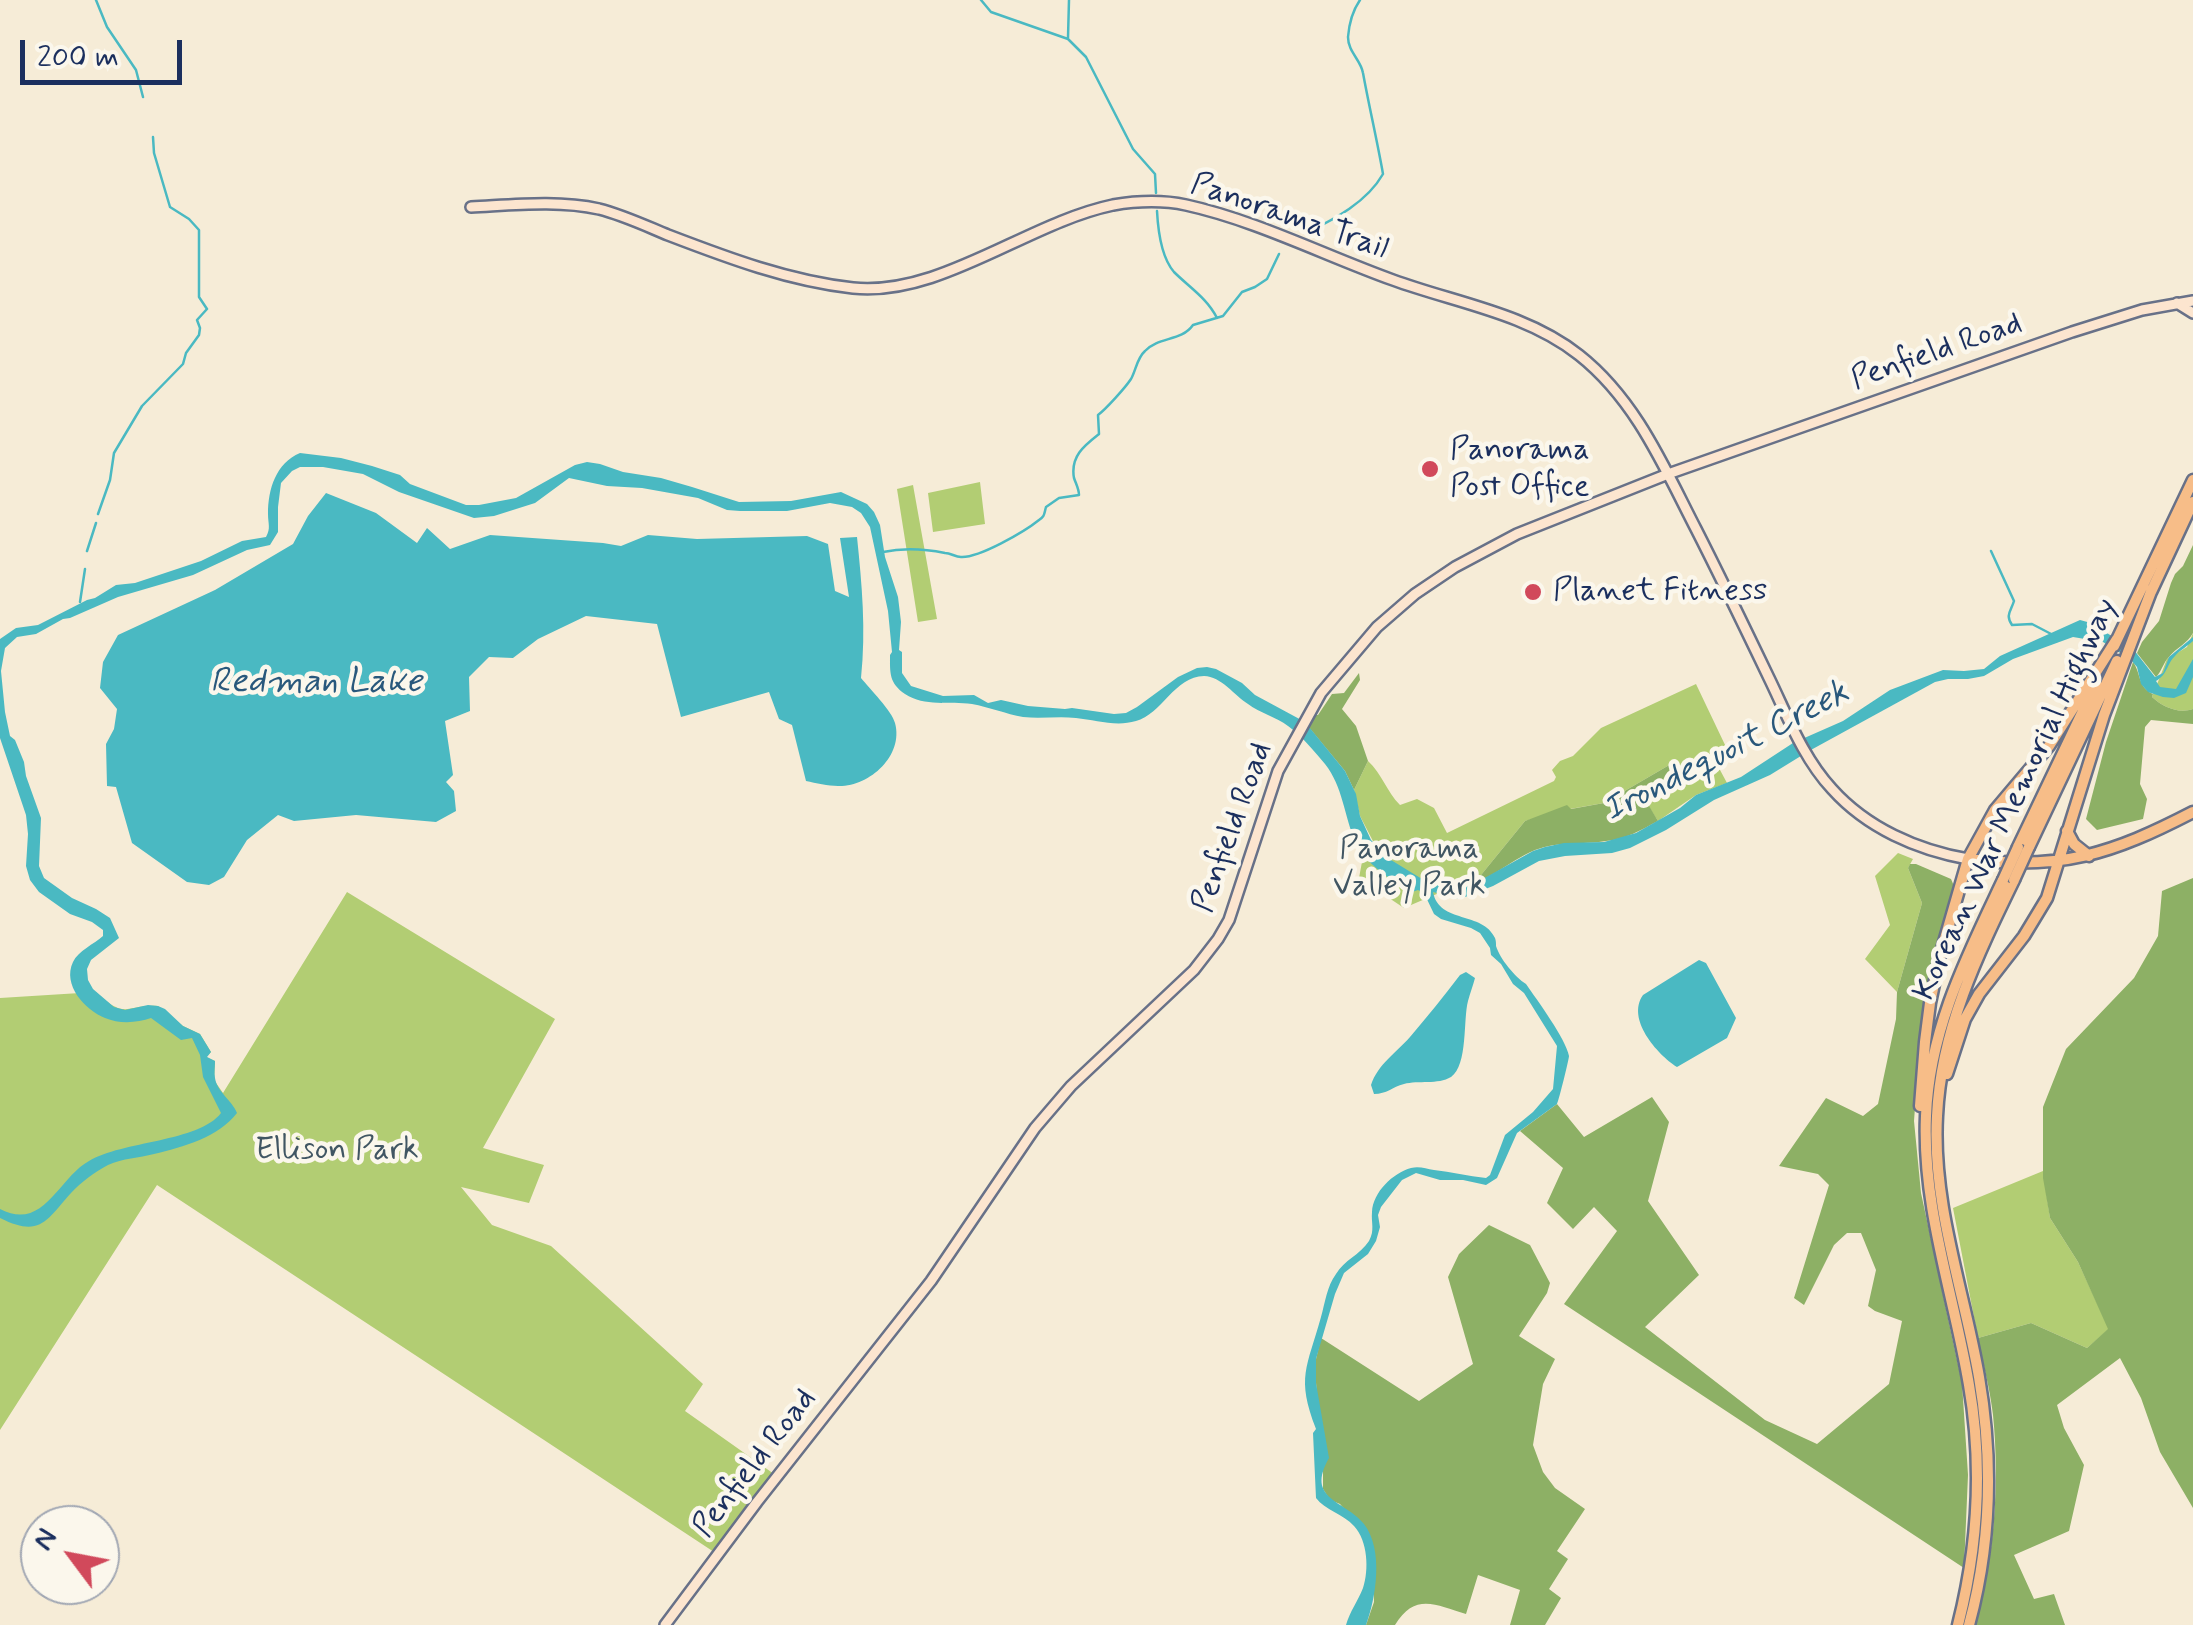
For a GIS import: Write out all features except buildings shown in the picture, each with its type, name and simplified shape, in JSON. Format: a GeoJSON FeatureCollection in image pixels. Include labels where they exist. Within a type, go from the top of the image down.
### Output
{"type":"FeatureCollection","features":[{"type":"Feature","properties":{"kind":"main road","name":"Panorama Trail"},"geometry":{"type":"LineString","coordinates":[[471,207],[552,204],[601,210],[783,275],[872,289],[914,283],[1068,218],[1131,203],[1162,202],[1186,205],[1520,321],[1579,355],[1617,392],[1642,426],[1808,757],[1836,794],[1872,823],[1908,842],[1968,860]]}},
{"type":"Feature","properties":{"kind":"main road","name":"Penfield Road"},"geometry":{"type":"LineString","coordinates":[[665,1625],[931,1281],[1035,1128],[1071,1086],[1194,970],[1218,939],[1239,894],[1272,788],[1289,748],[1327,685],[1373,630],[1455,566],[1517,534],[1668,474],[2059,336],[2142,310],[2193,300]]}},
{"type":"Feature","properties":{"kind":"main road"},"geometry":{"type":"LineString","coordinates":[[2177,303],[2193,313]]}},
{"type":"Feature","properties":{"kind":"main road","name":"Korean War Memorial Highway"},"geometry":{"type":"LineString","coordinates":[[2126,634],[2193,480]]}},
{"type":"Feature","properties":{"kind":"main road","name":"Korean War Memorial Highway"},"geometry":{"type":"LineString","coordinates":[[2126,634],[2193,502]]}},
{"type":"Feature","properties":{"kind":"main road"},"geometry":{"type":"LineString","coordinates":[[1928,1182],[1920,1127],[1925,1042],[1940,956],[1968,860],[1996,810],[2111,664],[2126,634]]}},
{"type":"Feature","properties":{"kind":"main road"},"geometry":{"type":"LineString","coordinates":[[1938,1104],[1965,1019],[2047,898],[2111,664],[2126,634]]}},
{"type":"Feature","properties":{"kind":"main road","name":"Korean War Memorial Highway"},"geometry":{"type":"LineString","coordinates":[[1958,1625],[1974,1540],[1976,1432],[1928,1182],[1929,1080],[1940,1027],[1959,975],[2111,664]]}},
{"type":"Feature","properties":{"kind":"main road"},"geometry":{"type":"LineString","coordinates":[[1968,860],[2018,864],[2088,856],[2142,838],[2193,812]]}},
{"type":"Feature","properties":{"kind":"main road"},"geometry":{"type":"LineString","coordinates":[[2067,830],[2074,844],[2088,856]]}},
{"type":"Feature","properties":{"kind":"main road","name":"Korean War Memorial Highway"},"geometry":{"type":"LineString","coordinates":[[1969,1625],[1984,1544],[1988,1454],[1979,1376],[1938,1176],[1938,1104],[1945,1049],[1960,998],[2008,880]]}},
{"type":"Feature","properties":{"kind":"green space"},"geometry":{"type":"Polygon","coordinates":[[[980,482],[985,524],[933,532],[928,493],[980,482]]]}},
{"type":"Feature","properties":{"kind":"green space"},"geometry":{"type":"Polygon","coordinates":[[[913,485],[937,619],[918,622],[897,489],[913,485]]]}},
{"type":"Feature","properties":{"kind":"green space"},"geometry":{"type":"Polygon","coordinates":[[[2193,545],[2193,633],[2167,659],[2156,677],[2137,653],[2159,621],[2175,574],[2193,545]]]}},
{"type":"Feature","properties":{"kind":"green space"},"geometry":{"type":"Polygon","coordinates":[[[2193,633],[2193,709],[2176,710],[2152,697],[2167,659],[2187,647],[2193,633]]]}},
{"type":"Feature","properties":{"kind":"green space"},"geometry":{"type":"Polygon","coordinates":[[[2133,662],[2152,697],[2171,709],[2193,709],[2193,724],[2151,720],[2145,727],[2140,784],[2147,799],[2143,819],[2097,830],[2086,819],[2133,662]]]}},
{"type":"Feature","properties":{"kind":"green space"},"geometry":{"type":"Polygon","coordinates":[[[1359,673],[1360,680],[1342,709],[1356,726],[1368,761],[1354,790],[1345,771],[1307,725],[1332,694],[1344,693],[1359,673]]]}},
{"type":"Feature","properties":{"kind":"green space","name":"Panorama Valley Park"},"geometry":{"type":"Polygon","coordinates":[[[1696,684],[1726,747],[1712,755],[1727,783],[1696,795],[1658,821],[1644,799],[1678,775],[1671,764],[1604,803],[1525,821],[1481,875],[1404,908],[1359,878],[1364,851],[1375,845],[1360,816],[1354,790],[1368,761],[1400,805],[1417,799],[1434,808],[1447,833],[1554,781],[1552,770],[1560,761],[1573,756],[1601,728],[1696,684]]]}},
{"type":"Feature","properties":{"kind":"green space"},"geometry":{"type":"Polygon","coordinates":[[[1671,764],[1679,775],[1645,799],[1658,821],[1613,840],[1544,847],[1477,882],[1456,886],[1481,875],[1525,821],[1567,805],[1571,809],[1604,803],[1671,764]]]}},
{"type":"Feature","properties":{"kind":"green space"},"geometry":{"type":"Polygon","coordinates":[[[1898,853],[1913,859],[1908,868],[1922,903],[1897,992],[1865,959],[1890,925],[1875,876],[1898,853]]]}},
{"type":"Feature","properties":{"kind":"green space"},"geometry":{"type":"Polygon","coordinates":[[[1910,864],[1951,879],[1954,886],[1921,1027],[1914,1121],[1921,1193],[1962,1383],[1968,1475],[1964,1568],[1564,1304],[1617,1231],[1594,1207],[1573,1229],[1547,1203],[1563,1168],[1520,1131],[1557,1104],[1584,1137],[1652,1097],[1669,1122],[1648,1201],[1699,1275],[1645,1327],[1765,1420],[1817,1444],[1889,1384],[1902,1321],[1868,1306],[1876,1270],[1861,1233],[1847,1233],[1834,1245],[1804,1305],[1794,1298],[1829,1185],[1818,1174],[1779,1166],[1826,1098],[1863,1116],[1878,1104],[1896,1019],[1897,992],[1922,903],[1908,868],[1910,864]]]}},
{"type":"Feature","properties":{"kind":"green space"},"geometry":{"type":"Polygon","coordinates":[[[2193,878],[2193,1508],[2160,1452],[2141,1398],[2120,1358],[2057,1405],[2064,1428],[2084,1465],[2069,1531],[2014,1555],[2034,1599],[2054,1594],[2065,1625],[1976,1625],[1991,1547],[1996,1468],[1992,1405],[1978,1338],[2031,1323],[2087,1348],[2108,1329],[2078,1262],[2050,1218],[2043,1178],[2043,1107],[2066,1049],[2134,978],[2158,936],[2162,891],[2193,878]]]}},
{"type":"Feature","properties":{"kind":"green space","name":"Ellison Park"},"geometry":{"type":"Polygon","coordinates":[[[347,892],[555,1019],[483,1148],[544,1165],[529,1203],[461,1187],[492,1225],[551,1246],[703,1384],[685,1411],[774,1474],[714,1552],[157,1185],[0,1430],[0,998],[96,992],[120,1009],[158,1006],[200,1034],[211,1052],[206,1057],[215,1061],[214,1080],[223,1093],[347,892]]]}},
{"type":"Feature","properties":{"kind":"green space"},"geometry":{"type":"Polygon","coordinates":[[[2043,1171],[2050,1218],[2078,1262],[2109,1329],[2087,1348],[2031,1323],[1978,1338],[1953,1208],[2043,1171]]]}},
{"type":"Feature","properties":{"kind":"green space"},"geometry":{"type":"Polygon","coordinates":[[[1489,1225],[1530,1245],[1550,1283],[1519,1336],[1555,1359],[1543,1384],[1533,1445],[1543,1472],[1555,1488],[1585,1509],[1557,1551],[1568,1559],[1549,1589],[1561,1598],[1545,1625],[1510,1625],[1520,1590],[1478,1575],[1466,1614],[1427,1604],[1410,1608],[1395,1625],[1366,1625],[1374,1602],[1372,1542],[1323,1489],[1316,1383],[1321,1338],[1419,1401],[1473,1364],[1448,1277],[1459,1254],[1489,1225]]]}},
{"type":"Feature","properties":{"kind":"water"},"geometry":{"type":"Polygon","coordinates":[[[300,453],[372,466],[466,505],[516,498],[587,462],[661,478],[739,502],[791,501],[841,492],[867,504],[880,525],[898,597],[902,673],[911,686],[943,696],[974,695],[988,703],[1001,700],[1114,714],[1137,707],[1197,668],[1216,669],[1305,722],[1345,771],[1371,840],[1391,860],[1422,879],[1460,886],[1472,885],[1545,847],[1604,842],[1636,833],[1696,795],[1741,777],[1793,743],[1843,721],[1890,690],[1943,670],[1984,669],[2000,656],[2080,620],[2134,650],[2155,677],[2163,673],[2169,657],[2193,637],[2193,641],[2175,656],[2163,675],[2156,681],[2160,687],[2176,689],[2193,659],[2193,677],[2186,693],[2174,698],[2148,692],[2130,659],[2103,642],[2073,637],[2013,659],[1984,676],[1935,682],[1630,848],[1539,861],[1460,899],[1433,892],[1444,909],[1489,930],[1501,956],[1544,1009],[1569,1056],[1557,1104],[1517,1133],[1497,1178],[1486,1185],[1416,1173],[1402,1180],[1381,1207],[1376,1241],[1368,1254],[1344,1273],[1335,1294],[1316,1359],[1316,1383],[1329,1458],[1322,1483],[1330,1498],[1364,1524],[1376,1560],[1373,1601],[1366,1625],[1346,1625],[1365,1581],[1365,1547],[1354,1526],[1316,1498],[1316,1429],[1305,1384],[1328,1289],[1339,1269],[1369,1241],[1376,1197],[1397,1174],[1417,1167],[1486,1178],[1490,1175],[1505,1135],[1553,1089],[1557,1046],[1524,993],[1491,955],[1480,933],[1441,919],[1434,914],[1424,893],[1409,893],[1365,857],[1355,841],[1336,782],[1308,744],[1288,726],[1253,707],[1216,679],[1204,676],[1185,682],[1145,717],[1121,723],[1023,717],[972,704],[921,701],[905,694],[892,677],[888,611],[870,527],[852,507],[830,503],[787,511],[727,510],[698,498],[569,478],[535,503],[474,518],[399,492],[363,474],[300,467],[281,483],[278,532],[270,545],[247,550],[193,575],[118,597],[36,634],[17,637],[5,648],[1,671],[10,736],[24,762],[41,818],[39,866],[44,878],[110,918],[119,938],[91,960],[88,980],[114,1007],[125,1010],[158,1006],[200,1034],[211,1052],[207,1057],[215,1061],[216,1083],[237,1113],[221,1129],[200,1140],[103,1168],[79,1185],[41,1224],[24,1226],[0,1218],[0,1209],[28,1214],[39,1208],[78,1169],[103,1154],[196,1130],[221,1113],[203,1077],[200,1055],[192,1038],[181,1040],[151,1018],[128,1022],[105,1018],[83,1003],[73,988],[70,971],[75,958],[103,936],[103,930],[70,914],[39,892],[30,880],[26,866],[26,815],[0,738],[0,639],[16,628],[38,625],[116,585],[135,583],[201,561],[242,541],[266,537],[275,478],[285,463],[300,453]]]}},
{"type":"Feature","properties":{"kind":"water","name":"Redman Lake"},"geometry":{"type":"Polygon","coordinates":[[[326,493],[376,513],[417,543],[427,528],[450,549],[490,535],[621,546],[648,535],[697,539],[807,536],[828,544],[835,591],[849,597],[840,538],[857,537],[863,625],[861,678],[895,723],[894,747],[889,758],[872,775],[850,785],[806,781],[792,725],[779,719],[769,692],[681,717],[657,624],[586,616],[538,639],[513,658],[489,657],[469,677],[470,711],[445,721],[453,775],[446,782],[454,791],[456,811],[436,822],[356,815],[294,821],[278,815],[247,840],[224,877],[209,885],[187,882],[132,843],[116,787],[107,786],[106,744],[114,729],[117,709],[100,688],[103,662],[118,635],[215,590],[293,544],[326,493]]]}},
{"type":"Feature","properties":{"kind":"water"},"geometry":{"type":"Polygon","coordinates":[[[1699,960],[1706,963],[1736,1018],[1727,1038],[1677,1067],[1646,1035],[1638,1015],[1639,1004],[1643,995],[1699,960]]]}},
{"type":"Feature","properties":{"kind":"water"},"geometry":{"type":"Polygon","coordinates":[[[1466,972],[1475,978],[1463,1052],[1456,1071],[1446,1079],[1400,1085],[1374,1094],[1371,1085],[1378,1071],[1466,972]]]}},
{"type":"Feature","properties":{"kind":"waterway"},"geometry":{"type":"LineString","coordinates":[[96,0],[107,27],[136,70],[143,97]]}},
{"type":"Feature","properties":{"kind":"waterway"},"geometry":{"type":"LineString","coordinates":[[981,0],[991,12],[1068,39],[1086,57],[1133,149],[1155,174],[1156,193]]}},
{"type":"Feature","properties":{"kind":"waterway"},"geometry":{"type":"LineString","coordinates":[[1068,38],[1069,0]]}},
{"type":"Feature","properties":{"kind":"waterway"},"geometry":{"type":"LineString","coordinates":[[1306,233],[1359,201],[1383,174],[1362,68],[1348,37],[1360,0]]}},
{"type":"Feature","properties":{"kind":"waterway"},"geometry":{"type":"LineString","coordinates":[[98,514],[114,453],[142,406],[183,364],[199,335],[197,320],[207,309],[199,297],[199,230],[170,207],[153,137]]}},
{"type":"Feature","properties":{"kind":"waterway"},"geometry":{"type":"LineString","coordinates":[[1157,211],[1166,259],[1217,318]]}},
{"type":"Feature","properties":{"kind":"waterway"},"geometry":{"type":"LineString","coordinates":[[883,552],[922,550],[969,556],[1023,531],[1041,519],[1046,507],[1059,498],[1079,495],[1073,470],[1076,457],[1099,434],[1098,415],[1128,383],[1142,354],[1193,325],[1223,316],[1242,292],[1267,279],[1279,254]]}},
{"type":"Feature","properties":{"kind":"waterway"},"geometry":{"type":"LineString","coordinates":[[87,551],[96,523]]}},
{"type":"Feature","properties":{"kind":"waterway"},"geometry":{"type":"LineString","coordinates":[[1991,551],[2014,601],[2009,616],[2012,625],[2032,624],[2055,636]]}},
{"type":"Feature","properties":{"kind":"waterway"},"geometry":{"type":"LineString","coordinates":[[80,602],[85,569]]}},
{"type":"Feature","properties":{"kind":"place","name":"Panorama Post Office"},"geometry":{"type":"Point","coordinates":[1430,469]}},
{"type":"Feature","properties":{"kind":"place","name":"Planet Fitness"},"geometry":{"type":"Point","coordinates":[1533,592]}},
{"type":"Feature","properties":{"kind":"water label","name":"Irondequoit Creek"},"geometry":{"type":"Point","coordinates":[1727,753]}}]}
